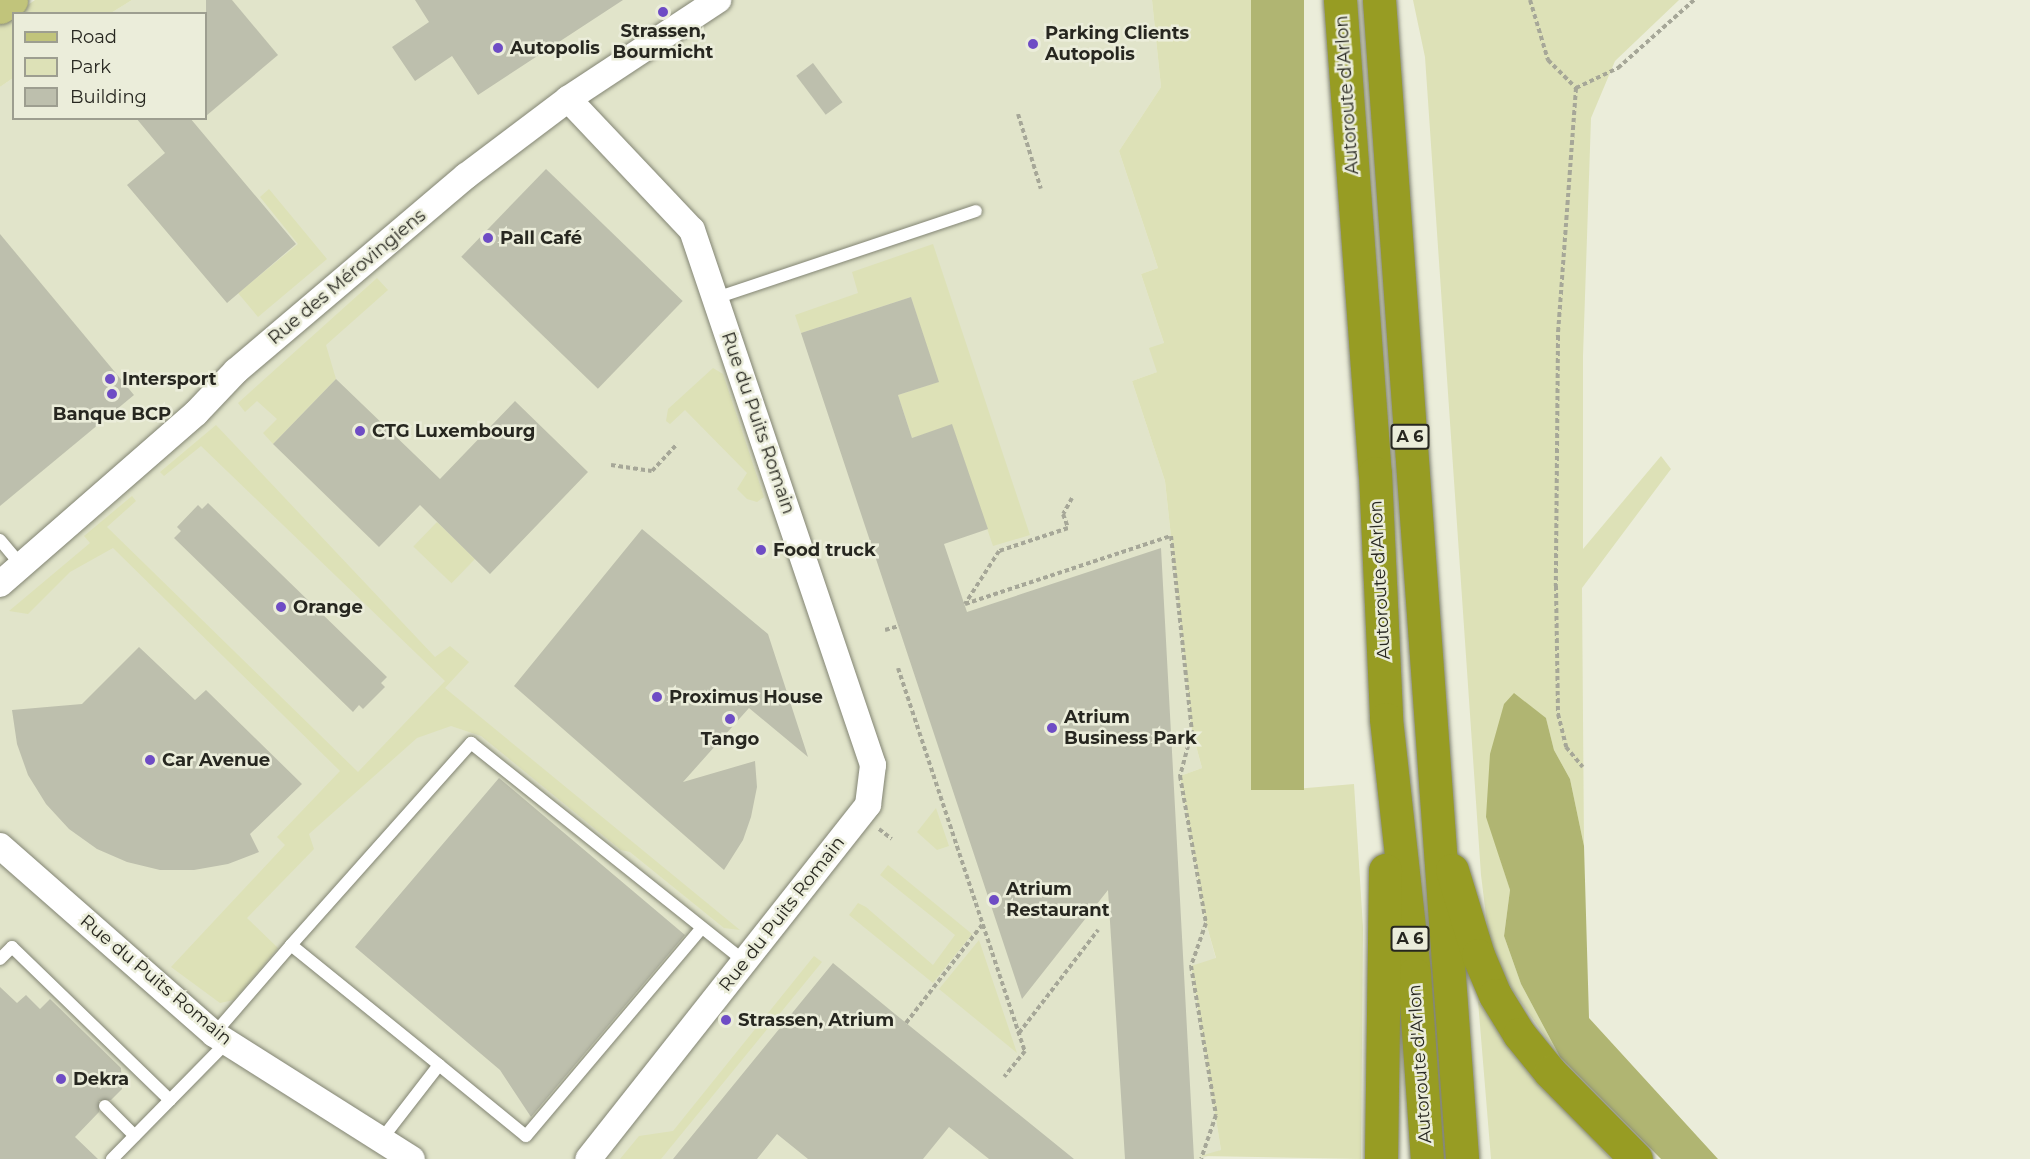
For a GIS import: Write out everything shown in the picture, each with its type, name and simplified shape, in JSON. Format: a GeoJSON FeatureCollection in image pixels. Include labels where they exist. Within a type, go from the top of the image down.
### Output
{"type":"FeatureCollection","features":[{"type":"Feature","properties":{"kind":"highway","name":"Autoroute d'Arlon"},"geometry":{"type":"LineString","coordinates":[[1340,0],[1375,472],[1386,719],[1414,974],[1426,1159]]}},
{"type":"Feature","properties":{"kind":"highway","name":"Autoroute d'Arlon"},"geometry":{"type":"LineString","coordinates":[[1379,0],[1462,1159]]}},
{"type":"Feature","properties":{"kind":"highway","name":"A 6"},"geometry":{"type":"LineString","coordinates":[[1381,1159],[1386,719]]}},
{"type":"Feature","properties":{"kind":"highway","name":"A 6"},"geometry":{"type":"LineString","coordinates":[[1439,834],[1495,995],[1550,1072],[1636,1159]]}},
{"type":"Feature","properties":{"kind":"main road"},"geometry":{"type":"LineString","coordinates":[[0,7],[11,0]]}},
{"type":"Feature","properties":{"kind":"street","name":"Rue des Mérovingiens"},"geometry":{"type":"LineString","coordinates":[[0,584],[196,413],[236,371],[466,176],[568,99],[718,0]]}},
{"type":"Feature","properties":{"kind":"street","name":"Rue du Puits Romain"},"geometry":{"type":"LineString","coordinates":[[568,99],[692,230],[873,765],[868,805],[588,1159]]}},
{"type":"Feature","properties":{"kind":"street","name":"Rue du Puits Romain"},"geometry":{"type":"LineString","coordinates":[[2,853],[220,1038],[412,1159]]}},
{"type":"Feature","properties":{"kind":"lane"},"geometry":{"type":"LineString","coordinates":[[716,298],[976,211]]}},
{"type":"Feature","properties":{"kind":"lane"},"geometry":{"type":"LineString","coordinates":[[0,540],[21,565]]}},
{"type":"Feature","properties":{"kind":"lane"},"geometry":{"type":"LineString","coordinates":[[112,1159],[170,1100],[291,945],[471,742],[745,962]]}},
{"type":"Feature","properties":{"kind":"lane"},"geometry":{"type":"LineString","coordinates":[[291,945],[526,1136],[702,928]]}},
{"type":"Feature","properties":{"kind":"lane"},"geometry":{"type":"LineString","coordinates":[[0,959],[12,947],[170,1100]]}},
{"type":"Feature","properties":{"kind":"lane"},"geometry":{"type":"LineString","coordinates":[[381,1140],[439,1065]]}},
{"type":"Feature","properties":{"kind":"lane"},"geometry":{"type":"LineString","coordinates":[[105,1106],[135,1136]]}},
{"type":"Feature","properties":{"kind":"path"},"geometry":{"type":"LineString","coordinates":[[1530,0],[1548,60],[1576,88],[1558,336],[1556,586],[1558,714],[1566,747],[1583,767]]}},
{"type":"Feature","properties":{"kind":"path"},"geometry":{"type":"LineString","coordinates":[[1576,88],[1618,68],[1694,0]]}},
{"type":"Feature","properties":{"kind":"path"},"geometry":{"type":"LineString","coordinates":[[1018,114],[1041,189]]}},
{"type":"Feature","properties":{"kind":"path"},"geometry":{"type":"LineString","coordinates":[[611,465],[652,471],[677,444]]}},
{"type":"Feature","properties":{"kind":"path"},"geometry":{"type":"LineString","coordinates":[[1071,498],[1063,514],[1068,528],[999,551],[964,604],[1172,536],[1192,731],[1180,776],[1206,923],[1191,966],[1216,1115],[1201,1159]]}},
{"type":"Feature","properties":{"kind":"path"},"geometry":{"type":"LineString","coordinates":[[885,630],[899,626]]}},
{"type":"Feature","properties":{"kind":"path"},"geometry":{"type":"LineString","coordinates":[[898,668],[1025,1051],[1004,1077]]}},
{"type":"Feature","properties":{"kind":"path"},"geometry":{"type":"LineString","coordinates":[[886,834],[892,839]]}},
{"type":"Feature","properties":{"kind":"path"},"geometry":{"type":"LineString","coordinates":[[906,1023],[982,924]]}},
{"type":"Feature","properties":{"kind":"path"},"geometry":{"type":"LineString","coordinates":[[1019,1033],[1098,930]]}},
{"type":"Feature","properties":{"kind":"shaded area"},"geometry":{"type":"Polygon","coordinates":[[[132,0],[1152,0],[1161,87],[1119,151],[1158,268],[1141,274],[1164,343],[1157,372],[1132,381],[1165,481],[1192,731],[1202,768],[1180,776],[1206,923],[1216,959],[1191,967],[1221,1150],[1201,1159],[0,1159],[0,87],[12,79],[12,120],[207,120],[207,12],[113,12],[132,0]]]}},
{"type":"Feature","properties":{"kind":"green space"},"geometry":{"type":"Polygon","coordinates":[[[35,0],[132,0],[113,12],[18,12],[35,0]]]}},
{"type":"Feature","properties":{"kind":"green space"},"geometry":{"type":"Polygon","coordinates":[[[1152,0],[1251,0],[1295,789],[1354,784],[1363,928],[1361,1159],[1200,1156],[1221,1150],[1191,966],[1216,958],[1206,923],[1180,776],[1202,768],[1192,731],[1165,481],[1132,381],[1157,372],[1149,348],[1164,343],[1141,274],[1158,268],[1119,151],[1161,87],[1152,0]]]}},
{"type":"Feature","properties":{"kind":"green space"},"geometry":{"type":"Polygon","coordinates":[[[1251,0],[1304,0],[1304,790],[1251,790],[1251,0]]]}},
{"type":"Feature","properties":{"kind":"green space"},"geometry":{"type":"Polygon","coordinates":[[[1413,0],[1679,0],[1615,61],[1591,118],[1583,356],[1583,549],[1661,456],[1671,469],[1582,588],[1584,846],[1570,779],[1554,750],[1546,718],[1487,817],[1510,890],[1504,936],[1521,984],[1560,1057],[1510,987],[1489,940],[1481,875],[1425,57],[1413,0]]]}},
{"type":"Feature","properties":{"kind":"green space"},"geometry":{"type":"Polygon","coordinates":[[[12,15],[12,79],[0,87],[0,23],[12,15]]]}},
{"type":"Feature","properties":{"kind":"green space"},"geometry":{"type":"Polygon","coordinates":[[[269,189],[327,259],[258,317],[238,293],[298,244],[260,197],[269,189]]]}},
{"type":"Feature","properties":{"kind":"green space"},"geometry":{"type":"Polygon","coordinates":[[[933,244],[1030,535],[993,546],[952,425],[912,438],[898,395],[938,382],[911,297],[801,333],[795,315],[858,293],[852,272],[933,244]]]}},
{"type":"Feature","properties":{"kind":"green space"},"geometry":{"type":"Polygon","coordinates":[[[377,278],[388,290],[326,345],[336,379],[273,444],[263,433],[277,419],[257,401],[245,412],[238,403],[377,278]]]}},
{"type":"Feature","properties":{"kind":"green space"},"geometry":{"type":"Polygon","coordinates":[[[713,368],[723,374],[764,497],[757,502],[747,499],[737,489],[747,473],[685,410],[670,424],[666,421],[668,409],[713,368]]]}},
{"type":"Feature","properties":{"kind":"green space"},"geometry":{"type":"Polygon","coordinates":[[[216,425],[435,657],[450,646],[469,662],[445,688],[740,930],[724,928],[630,852],[621,850],[481,736],[451,726],[417,738],[309,834],[314,849],[247,918],[278,948],[234,1000],[220,1003],[171,967],[285,845],[277,837],[340,771],[113,548],[70,572],[28,614],[9,611],[90,543],[84,536],[132,496],[136,501],[107,527],[358,772],[445,681],[201,446],[164,476],[160,472],[216,425]]]}},
{"type":"Feature","properties":{"kind":"green space"},"geometry":{"type":"Polygon","coordinates":[[[437,522],[475,559],[452,583],[413,546],[437,522]]]}},
{"type":"Feature","properties":{"kind":"green space"},"geometry":{"type":"Polygon","coordinates":[[[1514,693],[1546,718],[1554,750],[1570,779],[1584,846],[1589,1018],[1718,1159],[1661,1159],[1560,1057],[1521,984],[1504,936],[1510,890],[1486,817],[1490,754],[1504,704],[1514,693]]]}},
{"type":"Feature","properties":{"kind":"green space"},"geometry":{"type":"Polygon","coordinates":[[[936,808],[949,846],[937,850],[917,832],[936,808]]]}},
{"type":"Feature","properties":{"kind":"green space"},"geometry":{"type":"Polygon","coordinates":[[[888,865],[972,934],[933,983],[849,915],[858,903],[866,907],[933,965],[955,935],[880,875],[888,865]]]}},
{"type":"Feature","properties":{"kind":"green space"},"geometry":{"type":"Polygon","coordinates":[[[979,940],[1017,1053],[939,989],[979,940]]]}},
{"type":"Feature","properties":{"kind":"green space"},"geometry":{"type":"Polygon","coordinates":[[[814,956],[822,962],[661,1159],[620,1159],[639,1136],[673,1131],[814,956]]]}},
{"type":"Feature","properties":{"kind":"green space"},"geometry":{"type":"Polygon","coordinates":[[[1478,1001],[1539,1079],[1611,1159],[1491,1159],[1478,1001]]]}},
{"type":"Feature","properties":{"kind":"building"},"geometry":{"type":"Polygon","coordinates":[[[206,0],[232,0],[278,55],[207,115],[207,12],[206,0]]]}},
{"type":"Feature","properties":{"kind":"building","name":"Autopolis"},"geometry":{"type":"Polygon","coordinates":[[[415,0],[623,0],[478,95],[452,56],[415,81],[392,47],[429,22],[415,0]]]}},
{"type":"Feature","properties":{"kind":"building"},"geometry":{"type":"Polygon","coordinates":[[[813,63],[842,102],[826,115],[796,76],[813,63]]]}},
{"type":"Feature","properties":{"kind":"building"},"geometry":{"type":"Polygon","coordinates":[[[138,120],[192,120],[296,244],[227,303],[127,185],[165,153],[138,120]]]}},
{"type":"Feature","properties":{"kind":"building"},"geometry":{"type":"Polygon","coordinates":[[[546,169],[683,301],[598,389],[461,257],[546,169]]]}},
{"type":"Feature","properties":{"kind":"building"},"geometry":{"type":"Polygon","coordinates":[[[0,234],[134,395],[0,506],[0,234]]]}},
{"type":"Feature","properties":{"kind":"building","name":"Atrium Business Park"},"geometry":{"type":"Polygon","coordinates":[[[911,297],[939,382],[898,395],[912,438],[952,424],[988,529],[944,544],[967,612],[1161,548],[1194,1159],[1125,1159],[1108,890],[1022,999],[801,333],[911,297]]]}},
{"type":"Feature","properties":{"kind":"building"},"geometry":{"type":"Polygon","coordinates":[[[336,379],[440,479],[515,401],[588,472],[490,574],[420,505],[379,547],[273,444],[336,379]]]}},
{"type":"Feature","properties":{"kind":"building","name":"Orange"},"geometry":{"type":"Polygon","coordinates":[[[208,503],[387,677],[381,683],[385,687],[363,709],[359,705],[353,712],[174,538],[181,531],[177,527],[198,505],[202,509],[208,503]]]}},
{"type":"Feature","properties":{"kind":"building","name":"Proximus House"},"geometry":{"type":"Polygon","coordinates":[[[642,529],[768,634],[808,757],[749,708],[683,782],[755,761],[757,787],[751,817],[743,840],[724,870],[514,686],[642,529]]]}},
{"type":"Feature","properties":{"kind":"building","name":"Car Avenue"},"geometry":{"type":"Polygon","coordinates":[[[139,647],[195,700],[206,690],[302,784],[250,834],[259,852],[228,864],[194,870],[160,870],[127,862],[97,849],[69,829],[46,804],[28,775],[17,744],[12,710],[82,704],[139,647]]]}},
{"type":"Feature","properties":{"kind":"building"},"geometry":{"type":"Polygon","coordinates":[[[499,778],[685,935],[531,1117],[500,1070],[355,947],[499,778]]]}},
{"type":"Feature","properties":{"kind":"building"},"geometry":{"type":"Polygon","coordinates":[[[833,963],[1074,1159],[989,1159],[949,1127],[923,1159],[808,1159],[777,1134],[757,1159],[673,1159],[833,963]]]}},
{"type":"Feature","properties":{"kind":"building","name":"Dekra"},"geometry":{"type":"Polygon","coordinates":[[[0,987],[17,1003],[26,995],[40,1009],[50,999],[121,1068],[122,1089],[111,1100],[99,1101],[99,1112],[75,1137],[98,1159],[0,1159],[0,987]]]}},
{"type":"Feature","properties":{"kind":"place","name":"Strassen, Bourmicht"},"geometry":{"type":"Point","coordinates":[663,12]}},
{"type":"Feature","properties":{"kind":"place","name":"Parking Clients Autopolis"},"geometry":{"type":"Point","coordinates":[1033,44]}},
{"type":"Feature","properties":{"kind":"place","name":"Autopolis"},"geometry":{"type":"Point","coordinates":[498,48]}},
{"type":"Feature","properties":{"kind":"place","name":"Pall Café"},"geometry":{"type":"Point","coordinates":[488,238]}},
{"type":"Feature","properties":{"kind":"place","name":"Intersport"},"geometry":{"type":"Point","coordinates":[110,379]}},
{"type":"Feature","properties":{"kind":"place","name":"Banque BCP"},"geometry":{"type":"Point","coordinates":[112,394]}},
{"type":"Feature","properties":{"kind":"place","name":"CTG Luxembourg"},"geometry":{"type":"Point","coordinates":[360,431]}},
{"type":"Feature","properties":{"kind":"place","name":"Food truck"},"geometry":{"type":"Point","coordinates":[761,550]}},
{"type":"Feature","properties":{"kind":"place","name":"Orange"},"geometry":{"type":"Point","coordinates":[281,607]}},
{"type":"Feature","properties":{"kind":"place","name":"Proximus House"},"geometry":{"type":"Point","coordinates":[657,697]}},
{"type":"Feature","properties":{"kind":"place","name":"Tango"},"geometry":{"type":"Point","coordinates":[730,719]}},
{"type":"Feature","properties":{"kind":"place","name":"Atrium Business Park"},"geometry":{"type":"Point","coordinates":[1052,728]}},
{"type":"Feature","properties":{"kind":"place","name":"Car Avenue"},"geometry":{"type":"Point","coordinates":[150,760]}},
{"type":"Feature","properties":{"kind":"place","name":"Atrium Restaurant"},"geometry":{"type":"Point","coordinates":[994,900]}},
{"type":"Feature","properties":{"kind":"place","name":"Strassen, Atrium"},"geometry":{"type":"Point","coordinates":[726,1020]}},
{"type":"Feature","properties":{"kind":"place","name":"Dekra"},"geometry":{"type":"Point","coordinates":[61,1079]}}]}
